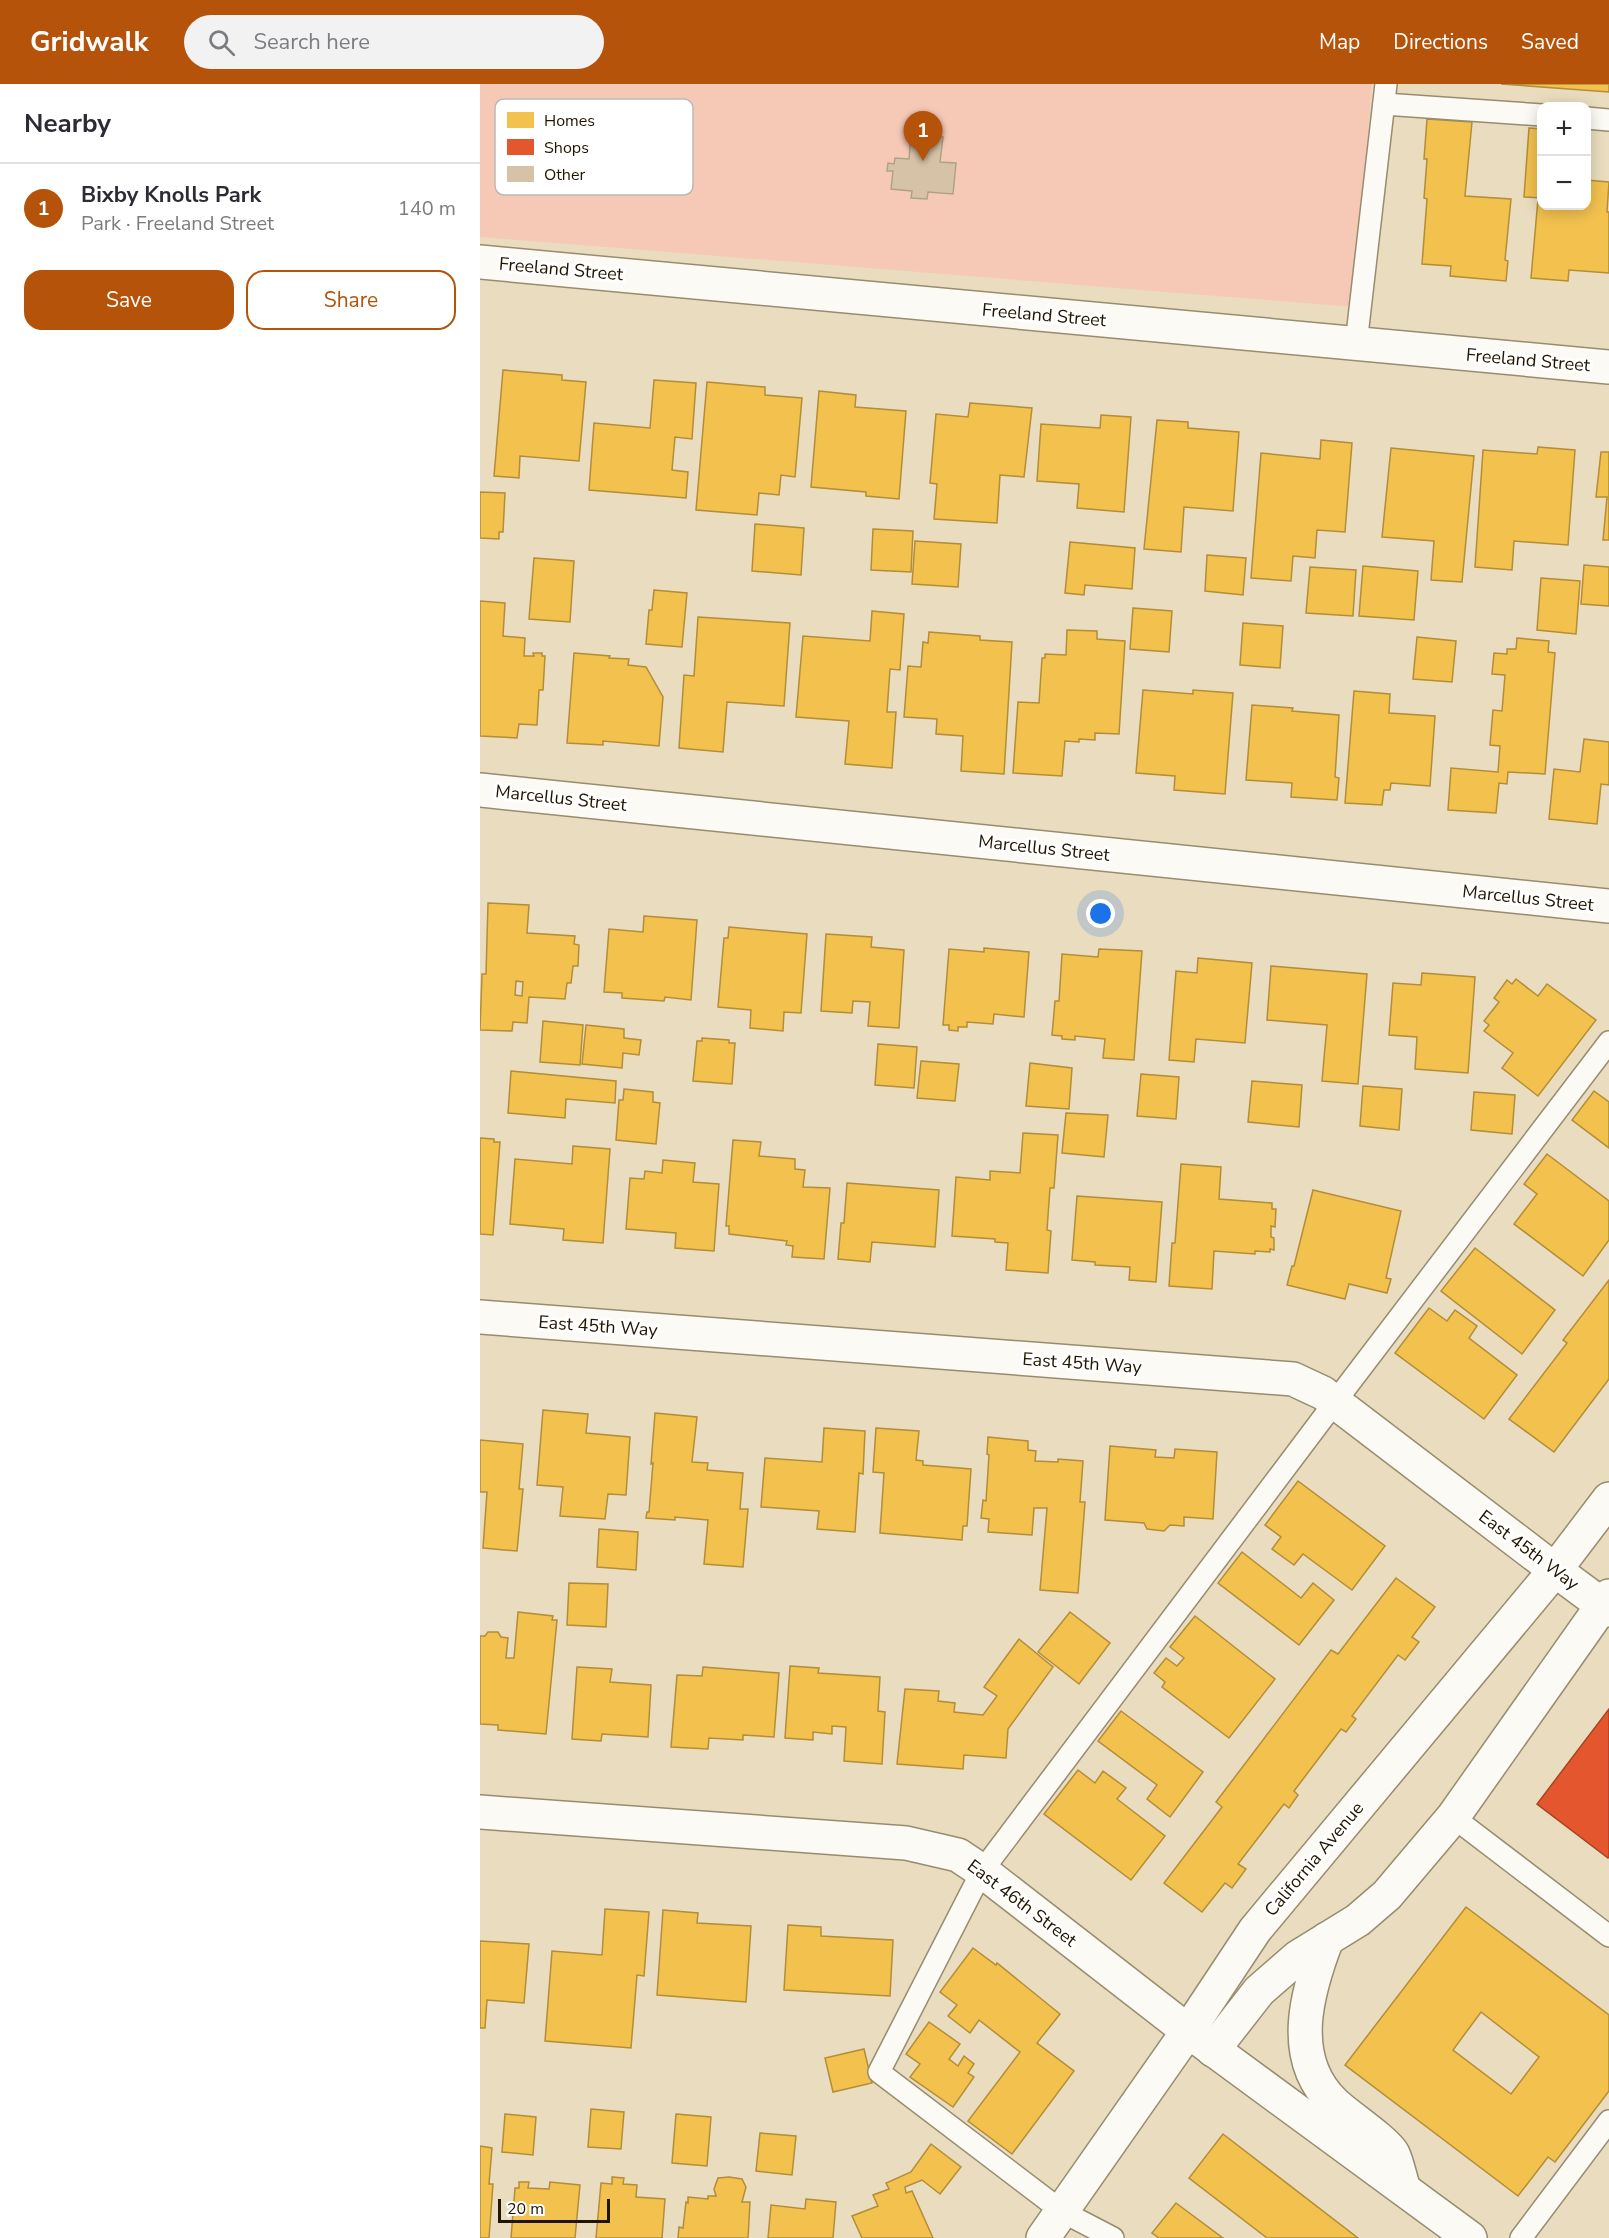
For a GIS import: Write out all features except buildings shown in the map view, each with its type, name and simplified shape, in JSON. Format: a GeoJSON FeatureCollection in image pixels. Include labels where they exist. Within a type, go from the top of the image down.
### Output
{"type":"FeatureCollection","features":[{"type":"Feature","properties":{"kind":"street","name":"Freeland Street"},"geometry":{"type":"LineString","coordinates":[[480,262],[1609,368]]}},
{"type":"Feature","properties":{"kind":"street","name":"Marcellus Street"},"geometry":{"type":"LineString","coordinates":[[480,790],[1609,906]]}},
{"type":"Feature","properties":{"kind":"street","name":"East 45th Way"},"geometry":{"type":"LineString","coordinates":[[480,1317],[1293,1379],[1323,1393],[1555,1570],[1607,1604]]}},
{"type":"Feature","properties":{"kind":"street","name":"California Avenue"},"geometry":{"type":"LineString","coordinates":[[1201,2041],[1255,1930],[1555,1570],[1609,1499]]}},
{"type":"Feature","properties":{"kind":"street","name":"California Avenue"},"geometry":{"type":"LineString","coordinates":[[1043,2238],[1201,2041],[1298,1957],[1358,1920],[1387,1895],[1453,1817],[1607,1604]]}},
{"type":"Feature","properties":{"kind":"street","name":"East 46th Street"},"geometry":{"type":"LineString","coordinates":[[480,1812],[906,1844],[958,1856],[982,1871],[1201,2041],[1470,2238]]}},
{"type":"Feature","properties":{"kind":"street"},"geometry":{"type":"LineString","coordinates":[[1327,1939],[1314,1972],[1307,1999],[1305,2036],[1308,2063],[1321,2087],[1333,2102],[1392,2152],[1404,2189]]}},
{"type":"Feature","properties":{"kind":"lane"},"geometry":{"type":"LineString","coordinates":[[1356,344],[1385,94],[1537,114]]}},
{"type":"Feature","properties":{"kind":"lane"},"geometry":{"type":"LineString","coordinates":[[1591,118],[1609,120]]}},
{"type":"Feature","properties":{"kind":"lane"},"geometry":{"type":"LineString","coordinates":[[1113,2238],[1063,2212],[879,2072],[982,1871],[1609,1042]]}},
{"type":"Feature","properties":{"kind":"lane"},"geometry":{"type":"LineString","coordinates":[[1453,1817],[1609,1936]]}},
{"type":"Feature","properties":{"kind":"lane"},"geometry":{"type":"LineString","coordinates":[[1521,2238],[1609,2121]]}},
{"type":"Feature","properties":{"kind":"shaded area"},"geometry":{"type":"Polygon","coordinates":[[[480,84],[1372,84],[1354,307],[480,237],[480,84]]]}},
{"type":"Feature","properties":{"kind":"place","name":"Bixby Knolls Park"},"geometry":{"type":"Point","coordinates":[923,161]}}]}
